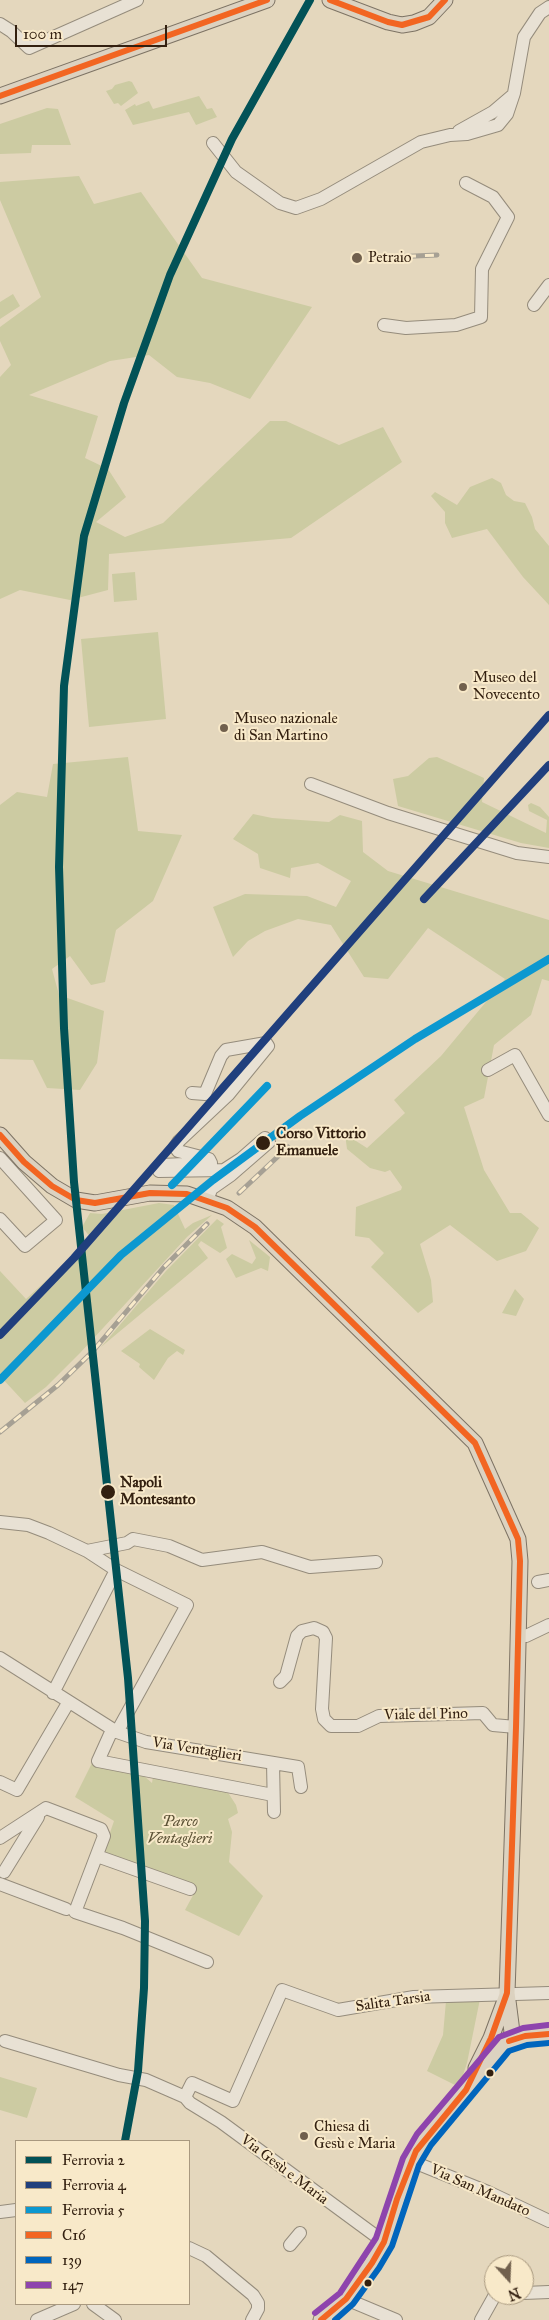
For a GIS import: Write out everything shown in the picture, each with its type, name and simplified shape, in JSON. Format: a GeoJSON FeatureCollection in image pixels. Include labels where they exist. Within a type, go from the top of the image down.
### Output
{"type":"FeatureCollection","features":[{"type":"Feature","properties":{"kind":"main road"},"geometry":{"type":"LineString","coordinates":[[0,96],[268,0]]}},
{"type":"Feature","properties":{"kind":"main road"},"geometry":{"type":"LineString","coordinates":[[330,0],[388,22],[402,25],[429,16],[445,0]]}},
{"type":"Feature","properties":{"kind":"main road"},"geometry":{"type":"LineString","coordinates":[[0,1135],[24,1162],[52,1186],[76,1200],[95,1203],[150,1193],[171,1192],[208,1200],[241,1216],[272,1243],[474,1443],[516,1533],[520,1560],[516,1727],[505,1999],[502,2026],[505,2036],[509,2040]]}},
{"type":"Feature","properties":{"kind":"main road"},"geometry":{"type":"LineString","coordinates":[[466,2090],[491,2038],[505,1999]]}},
{"type":"Feature","properties":{"kind":"main road"},"geometry":{"type":"LineString","coordinates":[[321,2320],[346,2299],[365,2275],[384,2242],[412,2161],[424,2140],[509,2040],[525,2036],[549,2034]]}},
{"type":"Feature","properties":{"kind":"street"},"geometry":{"type":"LineString","coordinates":[[0,24],[12,31],[29,48],[137,0]]}},
{"type":"Feature","properties":{"kind":"street"},"geometry":{"type":"LineString","coordinates":[[213,143],[236,172],[280,203],[296,208],[342,187],[421,142],[450,135],[492,112],[514,93],[524,36],[540,13],[549,7]]}},
{"type":"Feature","properties":{"kind":"street"},"geometry":{"type":"LineString","coordinates":[[384,325],[406,328],[456,325],[481,318],[482,269],[508,217],[492,197],[466,183]]}},
{"type":"Feature","properties":{"kind":"street"},"geometry":{"type":"LineString","coordinates":[[534,304],[549,285]]}},
{"type":"Feature","properties":{"kind":"street"},"geometry":{"type":"LineString","coordinates":[[310,784],[388,813],[517,853],[549,857]]}},
{"type":"Feature","properties":{"kind":"street"},"geometry":{"type":"LineString","coordinates":[[192,1093],[205,1094],[221,1056],[226,1050],[266,1043],[268,1046],[228,1095],[175,1147],[178,1151],[209,1159],[211,1163],[160,1165],[159,1171],[224,1170],[241,1159],[265,1138],[268,1142],[231,1176],[211,1189],[208,1200]]}},
{"type":"Feature","properties":{"kind":"street"},"geometry":{"type":"LineString","coordinates":[[488,1070],[515,1055],[549,1115]]}},
{"type":"Feature","properties":{"kind":"street"},"geometry":{"type":"LineString","coordinates":[[0,1158],[56,1220],[25,1246],[0,1219]]}},
{"type":"Feature","properties":{"kind":"street"},"geometry":{"type":"LineString","coordinates":[[5,1522],[38,1529],[87,1551],[116,1570],[187,1605],[98,1761],[273,1795]]}},
{"type":"Feature","properties":{"kind":"street"},"geometry":{"type":"LineString","coordinates":[[87,1551],[128,1543],[134,1539],[169,1546],[202,1560],[262,1552],[310,1566],[376,1562]]}},
{"type":"Feature","properties":{"kind":"street"},"geometry":{"type":"LineString","coordinates":[[52,1693],[116,1570]]}},
{"type":"Feature","properties":{"kind":"street"},"geometry":{"type":"LineString","coordinates":[[518,1635],[526,1636],[549,1625]]}},
{"type":"Feature","properties":{"kind":"street","name":"Viale del Pino"},"geometry":{"type":"LineString","coordinates":[[280,1682],[286,1676],[297,1636],[302,1631],[314,1628],[323,1632],[326,1638],[322,1709],[324,1719],[330,1726],[362,1725],[379,1716],[482,1713],[491,1724],[516,1727]]}},
{"type":"Feature","properties":{"kind":"street","name":"Via Ventaglieri"},"geometry":{"type":"LineString","coordinates":[[0,1658],[114,1731],[146,1742],[298,1767],[301,1787]]}},
{"type":"Feature","properties":{"kind":"street"},"geometry":{"type":"LineString","coordinates":[[0,1782],[17,1790],[68,1703]]}},
{"type":"Feature","properties":{"kind":"street"},"geometry":{"type":"LineString","coordinates":[[272,1763],[274,1812]]}},
{"type":"Feature","properties":{"kind":"street"},"geometry":{"type":"LineString","coordinates":[[0,1838],[28,1821],[43,1809],[48,1808],[102,1830],[104,1836],[97,1856],[71,1910]]}},
{"type":"Feature","properties":{"kind":"street"},"geometry":{"type":"LineString","coordinates":[[43,1809],[1,1878],[71,1910],[139,1934],[206,1962]]}},
{"type":"Feature","properties":{"kind":"street"},"geometry":{"type":"LineString","coordinates":[[97,1856],[190,1889]]}},
{"type":"Feature","properties":{"kind":"street","name":"Salita Tarsia"},"geometry":{"type":"LineString","coordinates":[[185,2097],[192,2083],[233,2101],[282,1990],[338,2010],[414,1997],[505,1999],[549,1993]]}},
{"type":"Feature","properties":{"kind":"street","name":"Via Gesù e Maria"},"geometry":{"type":"LineString","coordinates":[[3,2040],[119,2075],[146,2080],[185,2097],[190,2103],[221,2122],[322,2202],[384,2242]]}},
{"type":"Feature","properties":{"kind":"street","name":"Via San Mandato"},"geometry":{"type":"LineString","coordinates":[[412,2161],[488,2192],[549,2222]]}},
{"type":"Feature","properties":{"kind":"street"},"geometry":{"type":"LineString","coordinates":[[0,2212],[15,2210]]}},
{"type":"Feature","properties":{"kind":"street"},"geometry":{"type":"LineString","coordinates":[[290,2245],[300,2233]]}},
{"type":"Feature","properties":{"kind":"street"},"geometry":{"type":"LineString","coordinates":[[190,2248],[206,2256],[255,2292],[258,2309],[252,2320]]}},
{"type":"Feature","properties":{"kind":"street"},"geometry":{"type":"LineString","coordinates":[[534,2293],[549,2292]]}},
{"type":"Feature","properties":{"kind":"street"},"geometry":{"type":"LineString","coordinates":[[346,2299],[396,2320]]}},
{"type":"Feature","properties":{"kind":"street"},"geometry":{"type":"LineString","coordinates":[[37,2320],[72,2305]]}},
{"type":"Feature","properties":{"kind":"street"},"geometry":{"type":"LineString","coordinates":[[94,2305],[115,2320]]}},
{"type":"Feature","properties":{"kind":"street"},"geometry":{"type":"LineString","coordinates":[[481,2320],[489,2305]]}},
{"type":"Feature","properties":{"kind":"green space"},"geometry":{"type":"Polygon","coordinates":[[[129,81],[132,82],[138,93],[121,106],[118,103],[114,104],[106,91],[112,89],[115,85],[129,81]]]}},
{"type":"Feature","properties":{"kind":"green space"},"geometry":{"type":"Polygon","coordinates":[[[199,96],[207,109],[212,108],[217,117],[196,125],[189,112],[133,125],[125,110],[135,104],[136,106],[149,101],[153,109],[199,96]]]}},
{"type":"Feature","properties":{"kind":"green space"},"geometry":{"type":"Polygon","coordinates":[[[47,108],[58,109],[71,145],[32,145],[31,153],[0,154],[0,124],[47,108]]]}},
{"type":"Feature","properties":{"kind":"green space"},"geometry":{"type":"Polygon","coordinates":[[[79,176],[94,204],[141,192],[202,278],[312,307],[250,399],[210,383],[177,377],[149,355],[110,361],[29,395],[98,416],[85,458],[108,469],[126,497],[96,522],[125,537],[163,523],[270,421],[286,421],[339,445],[383,427],[402,462],[291,538],[109,554],[108,590],[70,600],[20,590],[0,599],[0,377],[11,365],[0,341],[0,327],[41,297],[0,200],[0,182],[79,176]]]}},
{"type":"Feature","properties":{"kind":"green space"},"geometry":{"type":"Polygon","coordinates":[[[13,294],[20,306],[0,319],[0,302],[13,294]]]}},
{"type":"Feature","properties":{"kind":"green space"},"geometry":{"type":"Polygon","coordinates":[[[492,478],[501,483],[506,495],[514,501],[525,503],[532,517],[535,529],[549,546],[549,605],[523,577],[487,529],[452,538],[445,523],[445,512],[431,496],[435,492],[457,505],[470,487],[492,478]]]}},
{"type":"Feature","properties":{"kind":"green space"},"geometry":{"type":"Polygon","coordinates":[[[135,572],[137,600],[114,602],[112,574],[135,572]]]}},
{"type":"Feature","properties":{"kind":"green space"},"geometry":{"type":"Polygon","coordinates":[[[158,632],[166,719],[89,727],[81,639],[158,632]]]}},
{"type":"Feature","properties":{"kind":"green space"},"geometry":{"type":"Polygon","coordinates":[[[128,757],[138,831],[182,835],[153,901],[116,930],[105,982],[91,985],[70,956],[52,969],[59,995],[104,1011],[97,1063],[80,1090],[47,1088],[33,1060],[0,1059],[0,805],[17,792],[47,797],[53,764],[128,757]]]}},
{"type":"Feature","properties":{"kind":"green space"},"geometry":{"type":"Polygon","coordinates":[[[437,757],[484,778],[482,802],[546,833],[547,820],[529,811],[528,805],[531,803],[540,807],[549,817],[549,848],[521,843],[398,806],[393,779],[408,776],[429,758],[437,757]]]}},
{"type":"Feature","properties":{"kind":"green space"},"geometry":{"type":"Polygon","coordinates":[[[253,814],[272,818],[329,822],[340,815],[362,821],[363,852],[388,871],[549,920],[549,981],[542,979],[531,1015],[494,1045],[484,1098],[464,1107],[484,1170],[510,1213],[521,1213],[539,1228],[526,1251],[497,1261],[450,1225],[420,1244],[431,1280],[433,1302],[418,1313],[371,1267],[384,1253],[369,1238],[355,1236],[356,1207],[401,1190],[402,1187],[390,1170],[385,1172],[370,1168],[347,1149],[345,1134],[367,1148],[405,1113],[394,1100],[441,1056],[505,979],[428,928],[388,979],[364,977],[331,925],[298,919],[265,931],[248,941],[233,957],[213,907],[245,894],[307,896],[336,907],[351,881],[318,863],[291,868],[290,878],[260,868],[258,854],[233,839],[253,814]]]}},
{"type":"Feature","properties":{"kind":"green space"},"geometry":{"type":"Polygon","coordinates":[[[159,1203],[174,1205],[185,1229],[193,1223],[212,1215],[187,1237],[80,1353],[46,1387],[25,1403],[0,1376],[0,1271],[26,1299],[92,1239],[82,1227],[90,1213],[102,1214],[159,1203]]]}},
{"type":"Feature","properties":{"kind":"green space"},"geometry":{"type":"Polygon","coordinates":[[[217,1219],[224,1224],[221,1227],[227,1248],[220,1253],[201,1241],[198,1245],[208,1258],[101,1347],[166,1271],[217,1219]]]}},
{"type":"Feature","properties":{"kind":"green space"},"geometry":{"type":"Polygon","coordinates":[[[249,1240],[270,1257],[268,1271],[261,1268],[236,1278],[226,1259],[232,1254],[252,1264],[256,1258],[249,1240]]]}},
{"type":"Feature","properties":{"kind":"green space"},"geometry":{"type":"Polygon","coordinates":[[[515,1289],[524,1299],[516,1316],[502,1313],[515,1289]]]}},
{"type":"Feature","properties":{"kind":"green space"},"geometry":{"type":"Polygon","coordinates":[[[150,1329],[185,1350],[183,1355],[177,1351],[168,1358],[154,1380],[139,1367],[140,1364],[121,1351],[150,1329]]]}},
{"type":"Feature","properties":{"kind":"green space","name":"Parco Ventaglieri"},"geometry":{"type":"Polygon","coordinates":[[[92,1763],[144,1776],[152,1783],[153,1777],[227,1791],[236,1805],[238,1813],[228,1819],[232,1832],[229,1862],[263,1896],[239,1936],[185,1910],[197,1888],[103,1853],[114,1821],[75,1797],[92,1763]]]}},
{"type":"Feature","properties":{"kind":"green space"},"geometry":{"type":"Polygon","coordinates":[[[480,1999],[467,2063],[459,2087],[427,2071],[443,2035],[446,2001],[480,1999]]]}},
{"type":"Feature","properties":{"kind":"green space"},"geometry":{"type":"Polygon","coordinates":[[[0,2077],[37,2088],[27,2118],[0,2110],[0,2077]]]}},
{"type":"Feature","properties":{"kind":"railway"},"geometry":{"type":"LineString","coordinates":[[371,258],[437,255]]}},
{"type":"Feature","properties":{"kind":"railway"},"geometry":{"type":"LineString","coordinates":[[239,1193],[288,1147]]}},
{"type":"Feature","properties":{"kind":"railway"},"geometry":{"type":"LineString","coordinates":[[0,1432],[58,1385],[93,1351],[164,1267],[207,1224]]}},
{"type":"Feature","properties":{"kind":"rail line","name":"2"},"geometry":{"type":"LineString","coordinates":[[125,2140],[138,2071],[144,1988],[145,1921],[128,1678],[74,1182],[64,1028],[59,867],[64,686],[84,536],[124,403],[170,275],[232,139],[310,0]]}},
{"type":"Feature","properties":{"kind":"rail line","name":"4"},"geometry":{"type":"LineString","coordinates":[[0,1335],[74,1258],[549,715]]}},
{"type":"Feature","properties":{"kind":"rail line","name":"4"},"geometry":{"type":"LineString","coordinates":[[424,899],[549,765]]}},
{"type":"Feature","properties":{"kind":"rail line","name":"5"},"geometry":{"type":"LineString","coordinates":[[0,1380],[121,1255],[213,1180],[300,1116],[415,1039],[549,959]]}},
{"type":"Feature","properties":{"kind":"rail line","name":"5"},"geometry":{"type":"LineString","coordinates":[[172,1185],[267,1086]]}},
{"type":"Feature","properties":{"kind":"transit line","name":"C16"},"geometry":{"type":"LineString","coordinates":[[0,96],[267,0]]}},
{"type":"Feature","properties":{"kind":"transit line","name":"C16"},"geometry":{"type":"LineString","coordinates":[[330,0],[388,22],[402,25],[429,17],[445,0]]}},
{"type":"Feature","properties":{"kind":"transit line","name":"C16"},"geometry":{"type":"LineString","coordinates":[[0,1135],[24,1162],[52,1186],[76,1200],[95,1203],[150,1193],[187,1194],[227,1208],[255,1227],[475,1443],[518,1539],[520,1561],[516,1727],[507,1993],[491,2038],[466,2090],[416,2151],[397,2199],[384,2242],[372,2263],[346,2299],[321,2320]]}},
{"type":"Feature","properties":{"kind":"transit line","name":"147"},"geometry":{"type":"LineString","coordinates":[[315,2313],[340,2293],[376,2238],[403,2158],[417,2134],[499,2037],[523,2028],[548,2025]]}},
{"type":"Feature","properties":{"kind":"transit line","name":"C16"},"geometry":{"type":"LineString","coordinates":[[509,2041],[525,2036],[549,2034]]}},
{"type":"Feature","properties":{"kind":"transit line","name":"139"},"geometry":{"type":"LineString","coordinates":[[335,2320],[353,2304],[392,2246],[419,2165],[431,2145],[509,2051],[527,2045],[549,2043]]}},
{"type":"Feature","properties":{"kind":"place","name":"Petraio"},"geometry":{"type":"Point","coordinates":[357,258]}},
{"type":"Feature","properties":{"kind":"place","name":"Museo del Novecento"},"geometry":{"type":"Point","coordinates":[463,687]}},
{"type":"Feature","properties":{"kind":"place","name":"Museo nazionale di San Martino"},"geometry":{"type":"Point","coordinates":[224,728]}},
{"type":"Feature","properties":{"kind":"place","name":"Corso Vittorio Emanuele"},"geometry":{"type":"Point","coordinates":[263,1143]}},
{"type":"Feature","properties":{"kind":"place","name":"Napoli Montesanto"},"geometry":{"type":"Point","coordinates":[108,1492]}},
{"type":"Feature","properties":{"kind":"place","name":"Chiesa di Gesù e Maria"},"geometry":{"type":"Point","coordinates":[304,2136]}}]}
